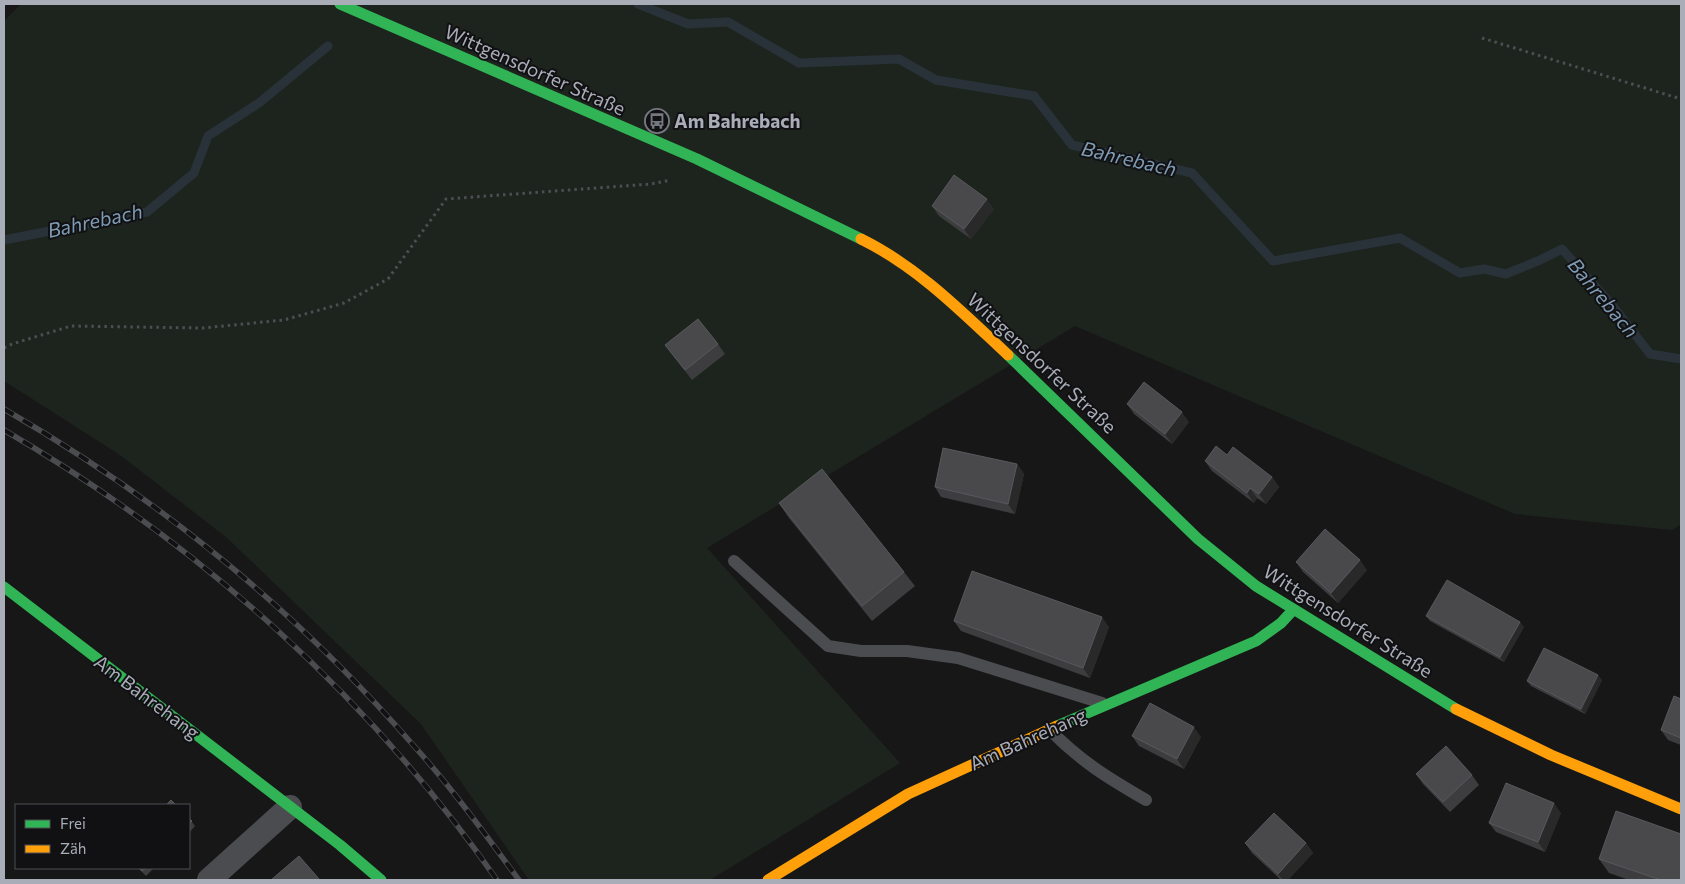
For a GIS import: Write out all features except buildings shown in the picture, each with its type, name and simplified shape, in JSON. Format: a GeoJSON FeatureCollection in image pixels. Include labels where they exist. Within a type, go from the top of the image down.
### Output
{"type":"FeatureCollection","features":[{"type":"Feature","properties":{"kind":"street","name":"Wittgensdorfer Straße"},"geometry":{"type":"LineString","coordinates":[[340,4],[697,159],[875,246],[909,267],[939,290],[1085,428],[1198,539],[1256,586],[1453,707],[1551,755],[1681,809]]}},
{"type":"Feature","properties":{"kind":"street","name":"Am Bahrehang"},"geometry":{"type":"LineString","coordinates":[[4,588],[290,806],[381,880]]}},
{"type":"Feature","properties":{"kind":"street","name":"Am Bahrehang"},"geometry":{"type":"LineString","coordinates":[[768,880],[908,794],[1049,729],[1256,641],[1281,623],[1293,610]]}},
{"type":"Feature","properties":{"kind":"street"},"geometry":{"type":"LineString","coordinates":[[209,880],[290,806]]}},
{"type":"Feature","properties":{"kind":"lane"},"geometry":{"type":"LineString","coordinates":[[734,562],[828,646],[860,651],[907,651],[958,658],[1107,704]]}},
{"type":"Feature","properties":{"kind":"lane"},"geometry":{"type":"LineString","coordinates":[[1049,729],[1095,770],[1146,800]]}},
{"type":"Feature","properties":{"kind":"path"},"geometry":{"type":"LineString","coordinates":[[1482,38],[1681,99]]}},
{"type":"Feature","properties":{"kind":"path"},"geometry":{"type":"LineString","coordinates":[[4,348],[71,326],[203,328],[284,320],[344,303],[388,279],[446,199],[651,184],[689,177],[697,159]]}},
{"type":"Feature","properties":{"kind":"shaded area"},"geometry":{"type":"Polygon","coordinates":[[[21,4],[1681,4],[1681,524],[1672,530],[1515,514],[1075,326],[707,548],[900,763],[710,880],[529,880],[421,724],[226,537],[120,455],[4,381],[4,21],[21,4]]]}},
{"type":"Feature","properties":{"kind":"waterway","name":"Bahrebach"},"geometry":{"type":"LineString","coordinates":[[638,4],[688,24],[728,22],[799,63],[899,59],[936,80],[1034,96],[1072,145],[1192,173],[1273,261],[1400,238],[1460,273],[1484,269],[1506,274],[1562,249],[1612,305],[1650,354],[1681,359]]}},
{"type":"Feature","properties":{"kind":"waterway","name":"Bahrebach"},"geometry":{"type":"LineString","coordinates":[[4,240],[147,212],[194,173],[208,136],[259,103],[328,46]]}},
{"type":"Feature","properties":{"kind":"railway"},"geometry":{"type":"LineString","coordinates":[[4,409],[61,443],[171,519],[223,560],[273,604],[369,696],[414,746],[481,828],[519,880]]}},
{"type":"Feature","properties":{"kind":"railway"},"geometry":{"type":"LineString","coordinates":[[4,430],[76,474],[145,522],[211,573],[275,628],[335,686],[393,748],[447,812],[497,880]]}},
{"type":"Feature","properties":{"kind":"traffic: fast"},"geometry":{"type":"LineString","coordinates":[[340,4],[697,159],[861,239]]}},
{"type":"Feature","properties":{"kind":"traffic: fast"},"geometry":{"type":"LineString","coordinates":[[1008,355],[1198,539],[1256,586],[1456,709]]}},
{"type":"Feature","properties":{"kind":"traffic: fast"},"geometry":{"type":"LineString","coordinates":[[4,587],[340,845],[381,880]]}},
{"type":"Feature","properties":{"kind":"traffic: fast"},"geometry":{"type":"LineString","coordinates":[[1057,726],[1256,641],[1281,623],[1293,610]]}},
{"type":"Feature","properties":{"kind":"traffic: slow"},"geometry":{"type":"LineString","coordinates":[[861,239],[902,263],[939,291],[1008,355]]}},
{"type":"Feature","properties":{"kind":"traffic: slow"},"geometry":{"type":"LineString","coordinates":[[1456,709],[1551,755],[1681,809]]}},
{"type":"Feature","properties":{"kind":"traffic: slow"},"geometry":{"type":"LineString","coordinates":[[768,880],[908,794],[1057,726]]}},
{"type":"Feature","properties":{"kind":"place","name":"Am Bahrebach"},"geometry":{"type":"Point","coordinates":[657,121]}}]}
